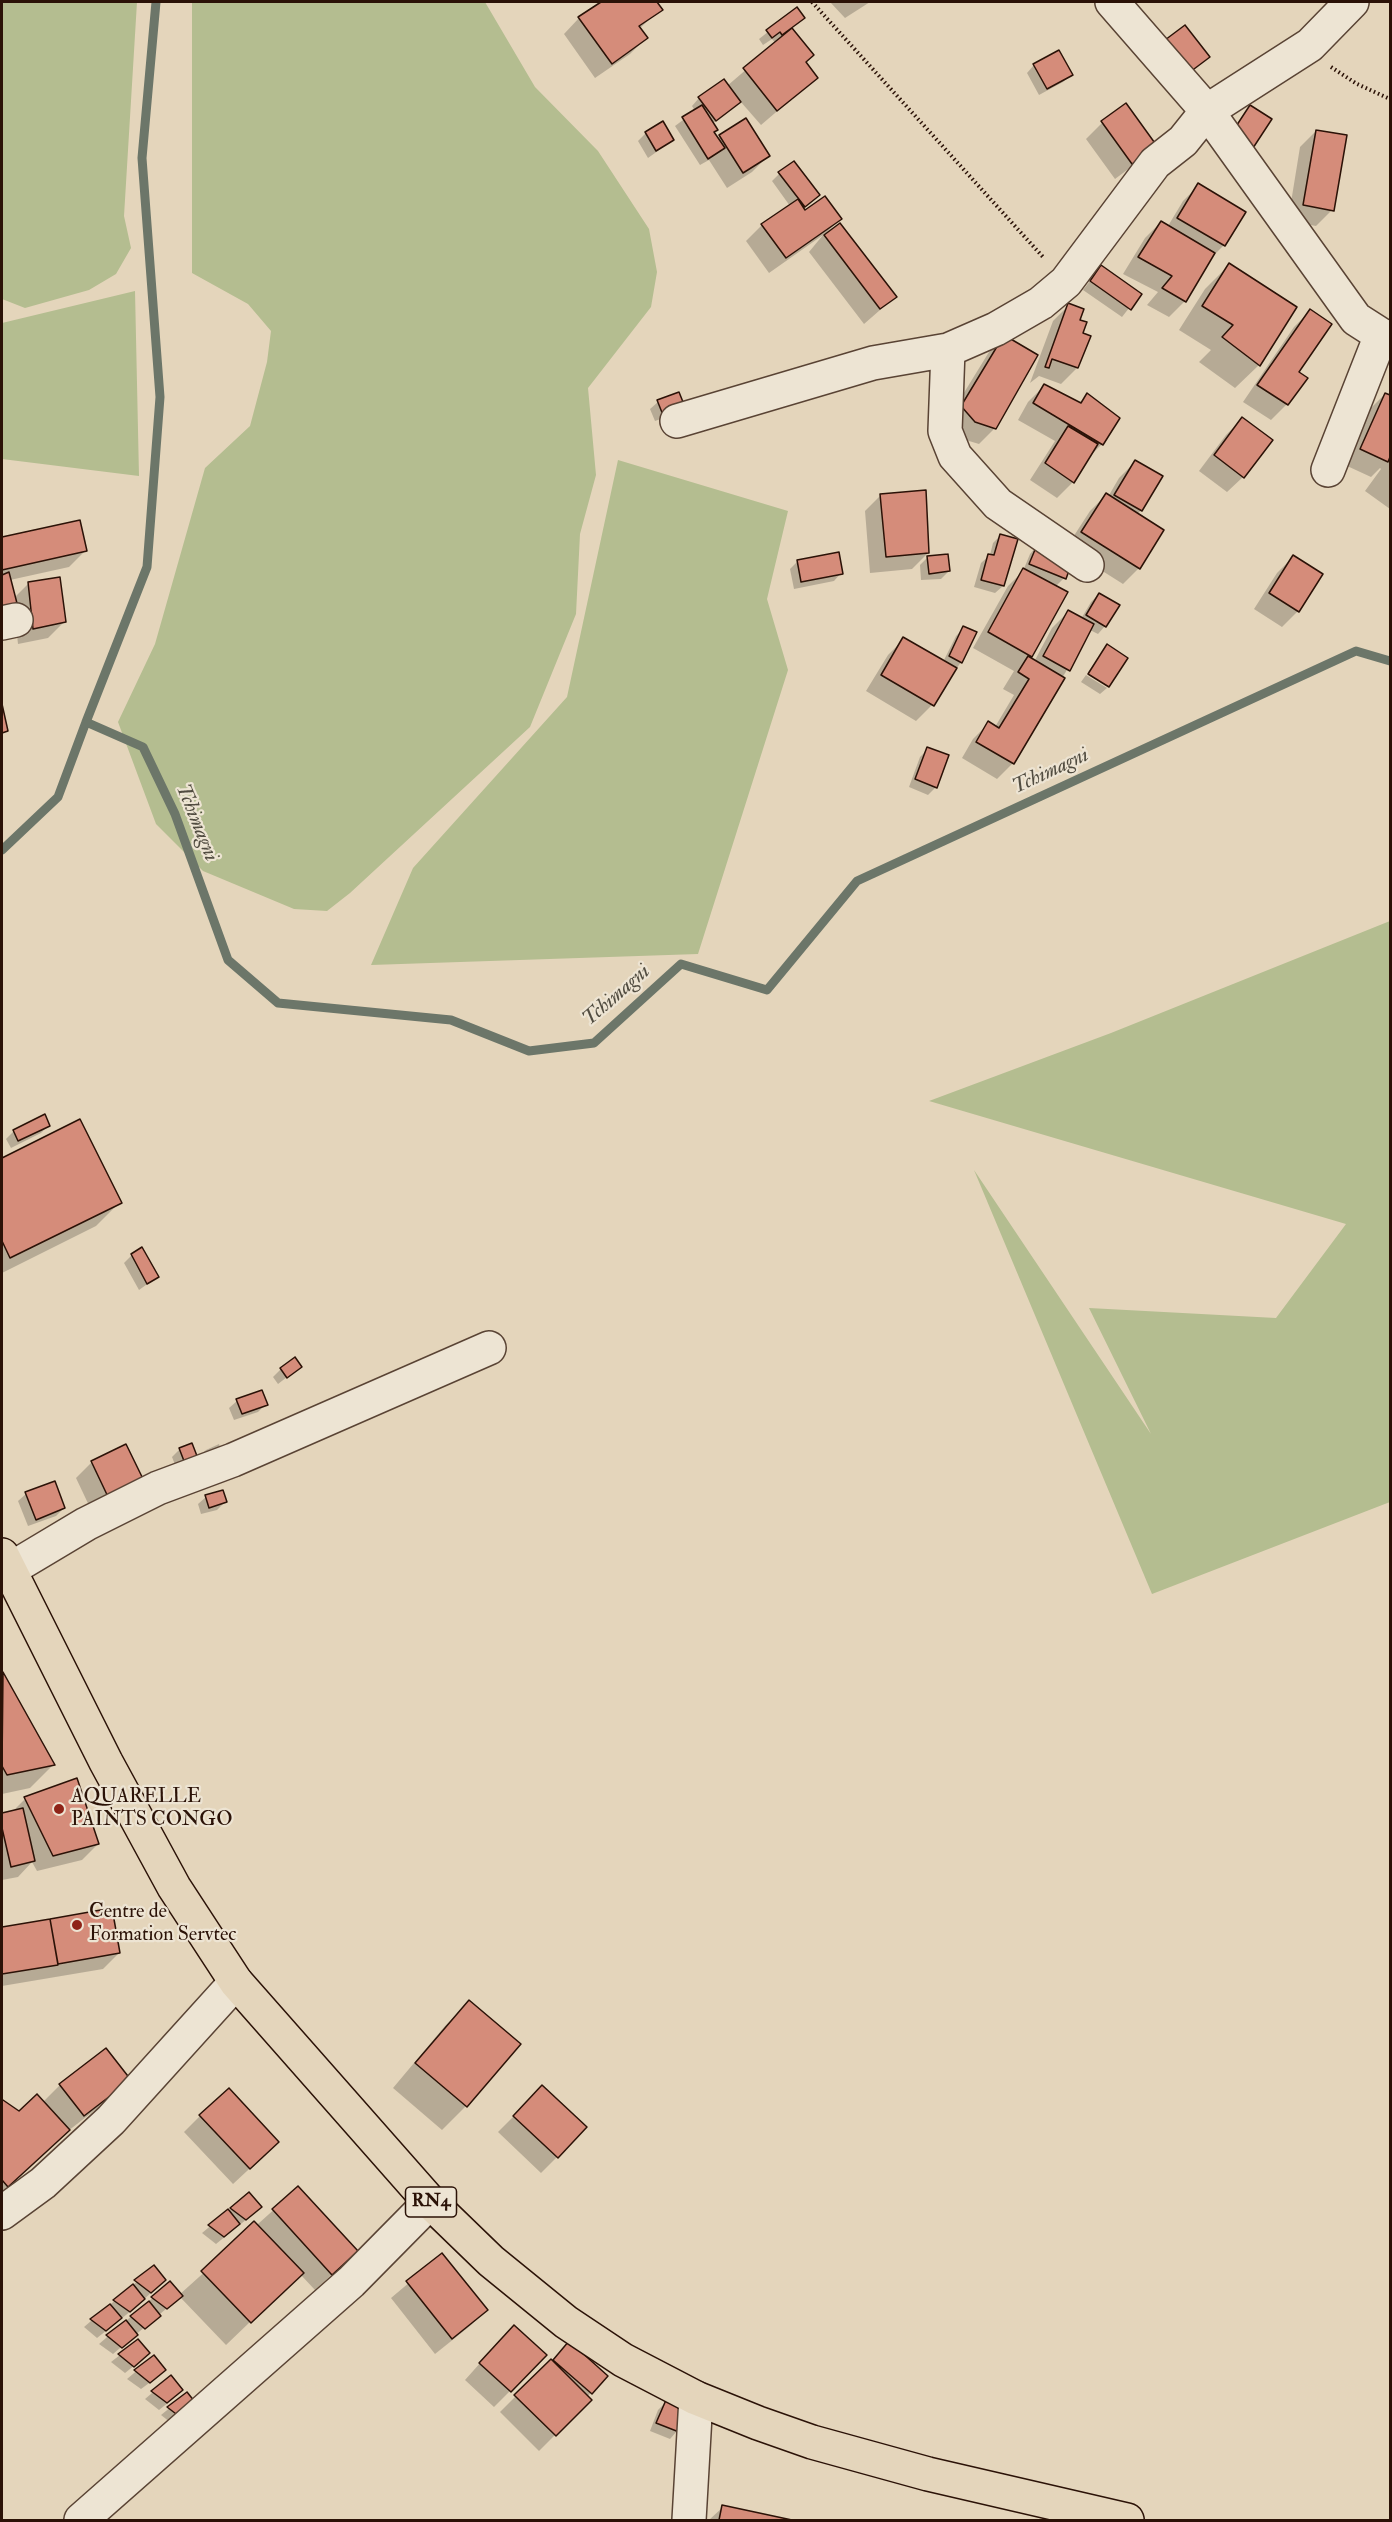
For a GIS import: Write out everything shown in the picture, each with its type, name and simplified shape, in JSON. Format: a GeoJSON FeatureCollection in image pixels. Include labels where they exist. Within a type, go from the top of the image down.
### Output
{"type":"FeatureCollection","features":[{"type":"Feature","properties":{"kind":"highway","name":"RN4"},"geometry":{"type":"LineString","coordinates":[[5,1563],[106,1762],[174,1887],[236,1982],[430,2202],[491,2261],[566,2322],[623,2360],[696,2398],[812,2442],[928,2474],[1127,2520]]}},
{"type":"Feature","properties":{"kind":"street"},"geometry":{"type":"LineString","coordinates":[[1112,2],[1207,111],[1356,319],[1386,337],[1328,470]]}},
{"type":"Feature","properties":{"kind":"street"},"geometry":{"type":"LineString","coordinates":[[677,422],[873,363],[948,350],[996,329],[1041,303],[1066,282],[1155,163],[1183,141],[1207,111],[1310,45],[1352,2]]}},
{"type":"Feature","properties":{"kind":"street"},"geometry":{"type":"LineString","coordinates":[[948,350],[945,431],[955,456],[998,504],[1087,565]]}},
{"type":"Feature","properties":{"kind":"street"},"geometry":{"type":"LineString","coordinates":[[5,1563],[158,1488],[233,1460],[489,1348]]}},
{"type":"Feature","properties":{"kind":"street"},"geometry":{"type":"LineString","coordinates":[[2,2213],[43,2182],[111,2120],[236,1982]]}},
{"type":"Feature","properties":{"kind":"street"},"geometry":{"type":"LineString","coordinates":[[81,2520],[351,2282],[430,2202]]}},
{"type":"Feature","properties":{"kind":"street"},"geometry":{"type":"LineString","coordinates":[[689,2520],[696,2398]]}},
{"type":"Feature","properties":{"kind":"path"},"geometry":{"type":"LineString","coordinates":[[812,2],[1066,282]]}},
{"type":"Feature","properties":{"kind":"path"},"geometry":{"type":"LineString","coordinates":[[1310,45],[1336,72],[1390,99]]}},
{"type":"Feature","properties":{"kind":"green space"},"geometry":{"type":"Polygon","coordinates":[[[2,2],[137,2],[124,216],[131,248],[116,274],[89,290],[25,308],[2,299],[2,2]]]}},
{"type":"Feature","properties":{"kind":"green space"},"geometry":{"type":"Polygon","coordinates":[[[192,2],[485,2],[535,87],[598,151],[649,229],[657,272],[651,307],[588,388],[596,475],[580,534],[576,614],[530,727],[350,893],[327,911],[294,909],[203,871],[156,824],[118,722],[155,644],[205,468],[250,426],[267,362],[271,331],[248,304],[192,273],[192,2]]]}},
{"type":"Feature","properties":{"kind":"green space"},"geometry":{"type":"Polygon","coordinates":[[[135,291],[139,476],[2,459],[2,323],[135,291]]]}},
{"type":"Feature","properties":{"kind":"green space"},"geometry":{"type":"Polygon","coordinates":[[[618,460],[788,511],[767,599],[788,670],[698,954],[371,965],[413,868],[567,697],[618,460]]]}},
{"type":"Feature","properties":{"kind":"green space"},"geometry":{"type":"Polygon","coordinates":[[[1390,921],[1390,1502],[1152,1594],[974,1170],[1151,1434],[1089,1308],[1276,1318],[1346,1224],[929,1101],[1111,1033],[1390,921]]]}},
{"type":"Feature","properties":{"kind":"building"},"geometry":{"type":"Polygon","coordinates":[[[601,2],[657,2],[663,10],[639,26],[648,38],[612,64],[578,17],[601,2]]]}},
{"type":"Feature","properties":{"kind":"building"},"geometry":{"type":"Polygon","coordinates":[[[797,7],[805,18],[782,35],[780,32],[772,38],[766,30],[797,7]]]}},
{"type":"Feature","properties":{"kind":"building"},"geometry":{"type":"Polygon","coordinates":[[[1185,25],[1210,57],[1190,72],[1165,40],[1185,25]]]}},
{"type":"Feature","properties":{"kind":"building"},"geometry":{"type":"Polygon","coordinates":[[[792,28],[814,55],[806,62],[818,78],[777,111],[743,68],[792,28]]]}},
{"type":"Feature","properties":{"kind":"building"},"geometry":{"type":"Polygon","coordinates":[[[1059,50],[1073,75],[1047,89],[1033,64],[1059,50]]]}},
{"type":"Feature","properties":{"kind":"building"},"geometry":{"type":"Polygon","coordinates":[[[724,79],[741,102],[716,121],[698,97],[724,79]]]}},
{"type":"Feature","properties":{"kind":"building"},"geometry":{"type":"Polygon","coordinates":[[[1126,103],[1157,146],[1132,164],[1101,121],[1126,103]]]}},
{"type":"Feature","properties":{"kind":"building"},"geometry":{"type":"Polygon","coordinates":[[[702,105],[718,130],[714,132],[725,148],[708,159],[682,117],[702,105]]]}},
{"type":"Feature","properties":{"kind":"building"},"geometry":{"type":"Polygon","coordinates":[[[1250,105],[1272,119],[1253,148],[1231,134],[1250,105]]]}},
{"type":"Feature","properties":{"kind":"building"},"geometry":{"type":"Polygon","coordinates":[[[746,118],[770,156],[743,173],[719,135],[746,118]]]}},
{"type":"Feature","properties":{"kind":"building"},"geometry":{"type":"Polygon","coordinates":[[[663,121],[674,140],[656,151],[645,132],[663,121]]]}},
{"type":"Feature","properties":{"kind":"building"},"geometry":{"type":"Polygon","coordinates":[[[1316,130],[1347,135],[1334,211],[1303,205],[1316,130]]]}},
{"type":"Feature","properties":{"kind":"building"},"geometry":{"type":"Polygon","coordinates":[[[794,161],[820,195],[805,207],[778,172],[794,161]]]}},
{"type":"Feature","properties":{"kind":"building"},"geometry":{"type":"Polygon","coordinates":[[[1198,183],[1246,212],[1225,246],[1177,218],[1198,183]]]}},
{"type":"Feature","properties":{"kind":"building"},"geometry":{"type":"Polygon","coordinates":[[[825,196],[842,219],[786,258],[761,224],[798,199],[805,210],[825,196]]]}},
{"type":"Feature","properties":{"kind":"building"},"geometry":{"type":"Polygon","coordinates":[[[1161,221],[1215,253],[1186,302],[1162,288],[1172,276],[1138,257],[1161,221]]]}},
{"type":"Feature","properties":{"kind":"building"},"geometry":{"type":"Polygon","coordinates":[[[840,223],[897,297],[880,309],[824,235],[840,223]]]}},
{"type":"Feature","properties":{"kind":"building"},"geometry":{"type":"Polygon","coordinates":[[[1229,263],[1297,307],[1260,366],[1222,337],[1233,325],[1202,306],[1229,263]]]}},
{"type":"Feature","properties":{"kind":"building"},"geometry":{"type":"Polygon","coordinates":[[[1101,265],[1142,294],[1131,310],[1090,281],[1101,265]]]}},
{"type":"Feature","properties":{"kind":"building"},"geometry":{"type":"Polygon","coordinates":[[[1068,303],[1084,309],[1080,320],[1087,322],[1083,333],[1091,336],[1078,368],[1052,359],[1049,368],[1045,367],[1068,303]]]}},
{"type":"Feature","properties":{"kind":"building"},"geometry":{"type":"Polygon","coordinates":[[[1310,309],[1332,324],[1299,372],[1308,378],[1288,405],[1257,385],[1310,309]]]}},
{"type":"Feature","properties":{"kind":"building"},"geometry":{"type":"Polygon","coordinates":[[[1004,335],[1038,355],[996,429],[975,422],[961,406],[1004,335]]]}},
{"type":"Feature","properties":{"kind":"building"},"geometry":{"type":"Polygon","coordinates":[[[1044,384],[1081,403],[1087,393],[1120,418],[1103,445],[1033,403],[1044,384]]]}},
{"type":"Feature","properties":{"kind":"building"},"geometry":{"type":"Polygon","coordinates":[[[679,392],[685,407],[663,415],[657,400],[679,392]]]}},
{"type":"Feature","properties":{"kind":"building"},"geometry":{"type":"Polygon","coordinates":[[[1385,393],[1390,395],[1390,457],[1388,462],[1360,449],[1385,393]]]}},
{"type":"Feature","properties":{"kind":"building"},"geometry":{"type":"Polygon","coordinates":[[[1242,417],[1273,440],[1244,478],[1214,455],[1242,417]]]}},
{"type":"Feature","properties":{"kind":"building"},"geometry":{"type":"Polygon","coordinates":[[[1068,426],[1098,444],[1074,483],[1045,463],[1068,426]]]}},
{"type":"Feature","properties":{"kind":"building"},"geometry":{"type":"Polygon","coordinates":[[[1135,460],[1163,476],[1142,511],[1114,495],[1135,460]]]}},
{"type":"Feature","properties":{"kind":"building"},"geometry":{"type":"Polygon","coordinates":[[[926,490],[929,553],[886,557],[880,494],[926,490]]]}},
{"type":"Feature","properties":{"kind":"building"},"geometry":{"type":"Polygon","coordinates":[[[1106,493],[1164,530],[1140,569],[1081,532],[1106,493]]]}},
{"type":"Feature","properties":{"kind":"building"},"geometry":{"type":"Polygon","coordinates":[[[80,520],[87,551],[2,570],[2,537],[80,520]]]}},
{"type":"Feature","properties":{"kind":"building"},"geometry":{"type":"Polygon","coordinates":[[[1000,534],[1018,539],[1004,586],[981,580],[988,554],[994,555],[1000,534]]]}},
{"type":"Feature","properties":{"kind":"building"},"geometry":{"type":"Polygon","coordinates":[[[1037,545],[1073,559],[1066,579],[1029,564],[1037,545]]]}},
{"type":"Feature","properties":{"kind":"building"},"geometry":{"type":"Polygon","coordinates":[[[839,552],[843,574],[801,582],[797,560],[839,552]]]}},
{"type":"Feature","properties":{"kind":"building"},"geometry":{"type":"Polygon","coordinates":[[[948,554],[950,571],[929,574],[927,556],[948,554]]]}},
{"type":"Feature","properties":{"kind":"building"},"geometry":{"type":"Polygon","coordinates":[[[1293,555],[1323,574],[1299,612],[1269,593],[1293,555]]]}},
{"type":"Feature","properties":{"kind":"building"},"geometry":{"type":"Polygon","coordinates":[[[1023,568],[1068,592],[1032,657],[988,632],[1023,568]]]}},
{"type":"Feature","properties":{"kind":"building"},"geometry":{"type":"Polygon","coordinates":[[[9,572],[20,615],[2,619],[2,575],[9,572]]]}},
{"type":"Feature","properties":{"kind":"building"},"geometry":{"type":"Polygon","coordinates":[[[60,577],[66,622],[33,629],[28,582],[60,577]]]}},
{"type":"Feature","properties":{"kind":"building"},"geometry":{"type":"Polygon","coordinates":[[[1099,593],[1120,605],[1106,627],[1086,615],[1099,593]]]}},
{"type":"Feature","properties":{"kind":"building"},"geometry":{"type":"Polygon","coordinates":[[[1068,610],[1094,624],[1070,671],[1043,656],[1068,610]]]}},
{"type":"Feature","properties":{"kind":"building"},"geometry":{"type":"Polygon","coordinates":[[[963,626],[977,632],[962,663],[949,656],[963,626]]]}},
{"type":"Feature","properties":{"kind":"building"},"geometry":{"type":"Polygon","coordinates":[[[903,637],[957,668],[934,706],[881,675],[903,637]]]}},
{"type":"Feature","properties":{"kind":"building"},"geometry":{"type":"Polygon","coordinates":[[[1107,644],[1128,658],[1109,687],[1088,674],[1107,644]]]}},
{"type":"Feature","properties":{"kind":"building"},"geometry":{"type":"Polygon","coordinates":[[[1028,656],[1065,678],[1014,764],[976,742],[988,721],[999,728],[1029,679],[1018,672],[1028,656]]]}},
{"type":"Feature","properties":{"kind":"building"},"geometry":{"type":"Polygon","coordinates":[[[2,704],[8,731],[2,733],[2,704]]]}},
{"type":"Feature","properties":{"kind":"building"},"geometry":{"type":"Polygon","coordinates":[[[927,747],[949,755],[937,788],[915,779],[927,747]]]}},
{"type":"Feature","properties":{"kind":"building"},"geometry":{"type":"Polygon","coordinates":[[[45,1114],[50,1126],[18,1141],[13,1130],[45,1114]]]}},
{"type":"Feature","properties":{"kind":"building"},"geometry":{"type":"Polygon","coordinates":[[[80,1119],[122,1203],[10,1258],[2,1241],[2,1158],[80,1119]]]}},
{"type":"Feature","properties":{"kind":"building"},"geometry":{"type":"Polygon","coordinates":[[[142,1247],[159,1277],[147,1284],[131,1254],[142,1247]]]}},
{"type":"Feature","properties":{"kind":"building"},"geometry":{"type":"Polygon","coordinates":[[[295,1357],[302,1367],[287,1378],[280,1368],[295,1357]]]}},
{"type":"Feature","properties":{"kind":"building"},"geometry":{"type":"Polygon","coordinates":[[[262,1390],[268,1405],[242,1414],[236,1399],[262,1390]]]}},
{"type":"Feature","properties":{"kind":"building"},"geometry":{"type":"Polygon","coordinates":[[[192,1443],[202,1469],[189,1474],[179,1448],[192,1443]]]}},
{"type":"Feature","properties":{"kind":"building"},"geometry":{"type":"Polygon","coordinates":[[[126,1444],[146,1485],[110,1501],[91,1461],[126,1444]]]}},
{"type":"Feature","properties":{"kind":"building"},"geometry":{"type":"Polygon","coordinates":[[[55,1481],[65,1508],[36,1520],[25,1492],[55,1481]]]}},
{"type":"Feature","properties":{"kind":"building"},"geometry":{"type":"Polygon","coordinates":[[[223,1490],[227,1502],[209,1508],[205,1495],[223,1490]]]}},
{"type":"Feature","properties":{"kind":"building"},"geometry":{"type":"Polygon","coordinates":[[[3,1672],[55,1765],[7,1775],[2,1766],[3,1672]]]}},
{"type":"Feature","properties":{"kind":"building","name":"AQUARELLE PAINTS CONGO"},"geometry":{"type":"Polygon","coordinates":[[[77,1778],[99,1844],[53,1856],[24,1797],[77,1778]]]}},
{"type":"Feature","properties":{"kind":"building"},"geometry":{"type":"Polygon","coordinates":[[[23,1808],[35,1861],[11,1867],[2,1828],[2,1813],[23,1808]]]}},
{"type":"Feature","properties":{"kind":"building"},"geometry":{"type":"Polygon","coordinates":[[[112,1908],[120,1953],[58,1964],[50,1919],[112,1908]]]}},
{"type":"Feature","properties":{"kind":"building"},"geometry":{"type":"Polygon","coordinates":[[[50,1919],[58,1965],[2,1974],[2,1927],[50,1919]]]}},
{"type":"Feature","properties":{"kind":"building"},"geometry":{"type":"Polygon","coordinates":[[[469,2000],[521,2044],[467,2107],[415,2063],[469,2000]]]}},
{"type":"Feature","properties":{"kind":"building"},"geometry":{"type":"Polygon","coordinates":[[[106,2048],[131,2080],[84,2116],[59,2084],[106,2048]]]}},
{"type":"Feature","properties":{"kind":"building"},"geometry":{"type":"Polygon","coordinates":[[[542,2085],[587,2127],[558,2158],[513,2116],[542,2085]]]}},
{"type":"Feature","properties":{"kind":"building"},"geometry":{"type":"Polygon","coordinates":[[[229,2088],[279,2142],[250,2169],[199,2115],[229,2088]]]}},
{"type":"Feature","properties":{"kind":"building"},"geometry":{"type":"Polygon","coordinates":[[[37,2094],[70,2130],[8,2187],[2,2180],[2,2101],[19,2111],[37,2094]]]}},
{"type":"Feature","properties":{"kind":"building"},"geometry":{"type":"Polygon","coordinates":[[[298,2186],[358,2251],[332,2275],[272,2209],[298,2186]]]}},
{"type":"Feature","properties":{"kind":"building"},"geometry":{"type":"Polygon","coordinates":[[[249,2192],[262,2207],[246,2220],[230,2208],[249,2192]]]}},
{"type":"Feature","properties":{"kind":"building"},"geometry":{"type":"Polygon","coordinates":[[[228,2209],[240,2224],[224,2237],[208,2225],[228,2209]]]}},
{"type":"Feature","properties":{"kind":"building"},"geometry":{"type":"Polygon","coordinates":[[[254,2221],[304,2273],[251,2323],[201,2271],[254,2221]]]}},
{"type":"Feature","properties":{"kind":"building"},"geometry":{"type":"Polygon","coordinates":[[[442,2253],[488,2310],[452,2339],[406,2281],[442,2253]]]}},
{"type":"Feature","properties":{"kind":"building"},"geometry":{"type":"Polygon","coordinates":[[[154,2265],[166,2280],[151,2293],[134,2280],[154,2265]]]}},
{"type":"Feature","properties":{"kind":"building"},"geometry":{"type":"Polygon","coordinates":[[[170,2281],[183,2296],[167,2309],[151,2297],[170,2281]]]}},
{"type":"Feature","properties":{"kind":"building"},"geometry":{"type":"Polygon","coordinates":[[[133,2284],[145,2299],[130,2312],[113,2300],[133,2284]]]}},
{"type":"Feature","properties":{"kind":"building"},"geometry":{"type":"Polygon","coordinates":[[[149,2301],[161,2316],[145,2329],[130,2316],[149,2301]]]}},
{"type":"Feature","properties":{"kind":"building"},"geometry":{"type":"Polygon","coordinates":[[[110,2304],[122,2318],[106,2331],[90,2319],[110,2304]]]}},
{"type":"Feature","properties":{"kind":"building"},"geometry":{"type":"Polygon","coordinates":[[[126,2320],[138,2335],[122,2348],[106,2335],[126,2320]]]}},
{"type":"Feature","properties":{"kind":"building"},"geometry":{"type":"Polygon","coordinates":[[[514,2325],[547,2355],[511,2392],[479,2363],[514,2325]]]}},
{"type":"Feature","properties":{"kind":"building"},"geometry":{"type":"Polygon","coordinates":[[[138,2339],[150,2353],[134,2367],[118,2354],[138,2339]]]}},
{"type":"Feature","properties":{"kind":"building"},"geometry":{"type":"Polygon","coordinates":[[[569,2341],[608,2376],[592,2394],[553,2360],[569,2341]]]}},
{"type":"Feature","properties":{"kind":"building"},"geometry":{"type":"Polygon","coordinates":[[[154,2355],[166,2370],[150,2383],[134,2370],[154,2355]]]}},
{"type":"Feature","properties":{"kind":"building"},"geometry":{"type":"Polygon","coordinates":[[[551,2359],[592,2400],[556,2436],[514,2395],[551,2359]]]}},
{"type":"Feature","properties":{"kind":"building"},"geometry":{"type":"Polygon","coordinates":[[[171,2375],[183,2390],[167,2403],[151,2391],[171,2375]]]}},
{"type":"Feature","properties":{"kind":"building"},"geometry":{"type":"Polygon","coordinates":[[[187,2392],[199,2407],[184,2420],[167,2407],[187,2392]]]}},
{"type":"Feature","properties":{"kind":"building"},"geometry":{"type":"Polygon","coordinates":[[[666,2400],[688,2409],[679,2432],[656,2423],[666,2400]]]}},
{"type":"Feature","properties":{"kind":"building"},"geometry":{"type":"Polygon","coordinates":[[[722,2505],[792,2520],[719,2520],[722,2505]]]}},
{"type":"Feature","properties":{"kind":"waterway"},"geometry":{"type":"LineString","coordinates":[[86,722],[147,567],[160,397],[142,158],[156,2]]}},
{"type":"Feature","properties":{"kind":"waterway","name":"Tchimagni"},"geometry":{"type":"LineString","coordinates":[[2,850],[58,797],[86,722],[143,747],[175,814],[228,960],[278,1003],[451,1020],[529,1051],[594,1043],[681,964],[767,990],[857,881],[1356,651],[1390,661]]}},
{"type":"Feature","properties":{"kind":"place","name":"AQUARELLE PAINTS CONGO"},"geometry":{"type":"Point","coordinates":[59,1809]}},
{"type":"Feature","properties":{"kind":"place","name":"Centre de Formation Servtec"},"geometry":{"type":"Point","coordinates":[77,1925]}}]}
